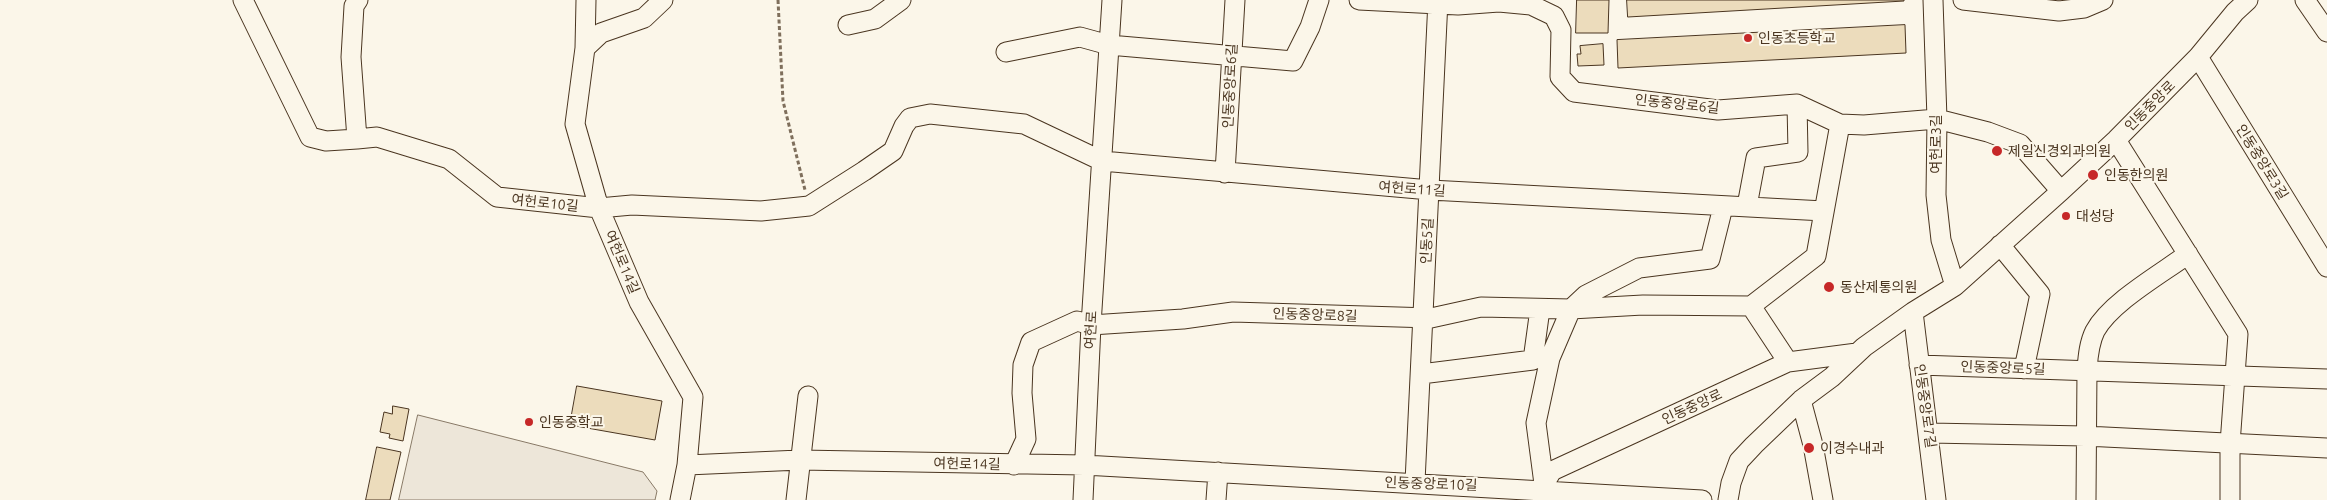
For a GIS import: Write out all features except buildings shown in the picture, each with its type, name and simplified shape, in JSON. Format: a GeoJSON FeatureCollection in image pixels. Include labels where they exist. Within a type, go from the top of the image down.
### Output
{"type":"FeatureCollection","features":[{"type":"Feature","properties":{"kind":"street","name":"여헌로10길"},"geometry":{"type":"LineString","coordinates":[[243,0],[310,138],[326,141],[378,137],[449,159],[497,197],[599,208]]}},
{"type":"Feature","properties":{"kind":"street"},"geometry":{"type":"LineString","coordinates":[[357,139],[351,57],[354,6],[358,0]]}},
{"type":"Feature","properties":{"kind":"street","name":"여헌로14길"},"geometry":{"type":"LineString","coordinates":[[586,0],[585,48],[575,124],[599,208],[639,302],[693,397],[688,465],[800,460],[1084,465]]}},
{"type":"Feature","properties":{"kind":"street"},"geometry":{"type":"LineString","coordinates":[[585,48],[601,33],[644,18],[663,0]]}},
{"type":"Feature","properties":{"kind":"street"},"geometry":{"type":"LineString","coordinates":[[848,25],[875,20],[902,0]]}},
{"type":"Feature","properties":{"kind":"street","name":"여헌로"},"geometry":{"type":"LineString","coordinates":[[1083,500],[1090,326],[1112,0]]}},
{"type":"Feature","properties":{"kind":"street","name":"인동중앙로6길"},"geometry":{"type":"LineString","coordinates":[[1225,173],[1236,0]]}},
{"type":"Feature","properties":{"kind":"street"},"geometry":{"type":"LineString","coordinates":[[1006,52],[1080,37],[1109,45],[1293,61],[1310,27],[1319,0]]}},
{"type":"Feature","properties":{"kind":"street","name":"인동중앙로6길"},"geometry":{"type":"LineString","coordinates":[[1359,0],[1499,2],[1531,5],[1554,16],[1561,30],[1560,77],[1574,92],[1718,110],[1797,104],[1840,124],[1864,125],[1937,119],[1988,132],[2020,144],[2061,191]]}},
{"type":"Feature","properties":{"kind":"street","name":"여헌로3길"},"geometry":{"type":"LineString","coordinates":[[1933,0],[1937,119],[1936,195],[1941,240],[1955,286]]}},
{"type":"Feature","properties":{"kind":"street"},"geometry":{"type":"LineString","coordinates":[[1963,0],[2059,11],[2084,8],[2103,0]]}},
{"type":"Feature","properties":{"kind":"street"},"geometry":{"type":"LineString","coordinates":[[2305,0],[2327,32]]}},
{"type":"Feature","properties":{"kind":"street","name":"인동5길"},"geometry":{"type":"LineString","coordinates":[[1414,482],[1424,318],[1438,2]]}},
{"type":"Feature","properties":{"kind":"street","name":"인동중앙로"},"geometry":{"type":"LineString","coordinates":[[1728,500],[1731,483],[1739,461],[1801,400],[1832,377],[1857,353],[1913,312],[1955,286],[2061,191],[2116,140],[2198,57],[2236,4]]}},
{"type":"Feature","properties":{"kind":"street","name":"인동중앙로3길"},"geometry":{"type":"LineString","coordinates":[[2198,57],[2327,267]]}},
{"type":"Feature","properties":{"kind":"street"},"geometry":{"type":"LineString","coordinates":[[1747,206],[1756,158],[1798,152],[1797,104]]}},
{"type":"Feature","properties":{"kind":"street"},"geometry":{"type":"LineString","coordinates":[[599,208],[632,205],[761,211],[809,206],[893,151],[904,126],[910,118],[930,114],[1024,124],[1102,161]]}},
{"type":"Feature","properties":{"kind":"street"},"geometry":{"type":"LineString","coordinates":[[1788,362],[1751,306],[1816,256],[1840,124]]}},
{"type":"Feature","properties":{"kind":"street"},"geometry":{"type":"LineString","coordinates":[[2116,140],[2238,334],[2237,375],[2230,444],[2230,500]]}},
{"type":"Feature","properties":{"kind":"street","name":"여헌로11길"},"geometry":{"type":"LineString","coordinates":[[1102,161],[1430,190],[1824,211]]}},
{"type":"Feature","properties":{"kind":"street"},"geometry":{"type":"LineString","coordinates":[[1542,487],[1536,423],[1550,358],[1571,309],[1586,295],[1639,268],[1710,259],[1723,206]]}},
{"type":"Feature","properties":{"kind":"street"},"geometry":{"type":"LineString","coordinates":[[2000,245],[2040,294],[2024,369]]}},
{"type":"Feature","properties":{"kind":"street"},"geometry":{"type":"LineString","coordinates":[[2086,500],[2087,369],[2089,351],[2095,332],[2103,319],[2115,307],[2188,254]]}},
{"type":"Feature","properties":{"kind":"street","name":"인동중앙로8길"},"geometry":{"type":"LineString","coordinates":[[1090,326],[1183,319],[1233,312],[1424,318],[1481,307],[1571,309],[1643,305],[1751,306]]}},
{"type":"Feature","properties":{"kind":"street"},"geometry":{"type":"LineString","coordinates":[[1421,374],[1533,360],[1540,308]]}},
{"type":"Feature","properties":{"kind":"street","name":"인동중앙로7길"},"geometry":{"type":"LineString","coordinates":[[1913,312],[1930,433],[1936,500]]}},
{"type":"Feature","properties":{"kind":"street","name":"여헌로14길"},"geometry":{"type":"LineString","coordinates":[[1014,465],[1026,439],[1022,393],[1023,365],[1031,342],[1077,321],[1090,326]]}},
{"type":"Feature","properties":{"kind":"street","name":"인동중앙로"},"geometry":{"type":"LineString","coordinates":[[1542,487],[1552,472],[1788,362],[1857,353]]}},
{"type":"Feature","properties":{"kind":"street","name":"인동중앙로5길"},"geometry":{"type":"LineString","coordinates":[[1920,365],[2237,375]]}},
{"type":"Feature","properties":{"kind":"street"},"geometry":{"type":"LineString","coordinates":[[2237,375],[2327,379]]}},
{"type":"Feature","properties":{"kind":"street"},"geometry":{"type":"LineString","coordinates":[[796,500],[808,396]]}},
{"type":"Feature","properties":{"kind":"street"},"geometry":{"type":"LineString","coordinates":[[1801,400],[1814,445],[1823,500]]}},
{"type":"Feature","properties":{"kind":"street"},"geometry":{"type":"LineString","coordinates":[[1930,433],[2086,436],[2327,448]]}},
{"type":"Feature","properties":{"kind":"street"},"geometry":{"type":"LineString","coordinates":[[680,500],[688,465]]}},
{"type":"Feature","properties":{"kind":"street","name":"인동중앙로10길"},"geometry":{"type":"LineString","coordinates":[[1084,465],[1218,472],[1370,491],[1414,482],[1542,487],[1702,500]]}},
{"type":"Feature","properties":{"kind":"street"},"geometry":{"type":"LineString","coordinates":[[1216,500],[1218,472]]}},
{"type":"Feature","properties":{"kind":"path"},"geometry":{"type":"LineString","coordinates":[[778,0],[783,101],[809,206]]}},
{"type":"Feature","properties":{"kind":"shaded area"},"geometry":{"type":"Polygon","coordinates":[[[418,415],[643,472],[657,491],[655,500],[399,500],[418,415]]]}},
{"type":"Feature","properties":{"kind":"place","name":"인동초등학교"},"geometry":{"type":"Point","coordinates":[1748,38]}},
{"type":"Feature","properties":{"kind":"place","name":"제일신경외과의원"},"geometry":{"type":"Point","coordinates":[1997,151]}},
{"type":"Feature","properties":{"kind":"place","name":"인동한의원"},"geometry":{"type":"Point","coordinates":[2093,175]}},
{"type":"Feature","properties":{"kind":"place","name":"대성당"},"geometry":{"type":"Point","coordinates":[2066,216]}},
{"type":"Feature","properties":{"kind":"place","name":"동산제통의원"},"geometry":{"type":"Point","coordinates":[1829,287]}},
{"type":"Feature","properties":{"kind":"place","name":"인동중학교"},"geometry":{"type":"Point","coordinates":[529,422]}},
{"type":"Feature","properties":{"kind":"place","name":"이경수내과"},"geometry":{"type":"Point","coordinates":[1809,448]}}]}
